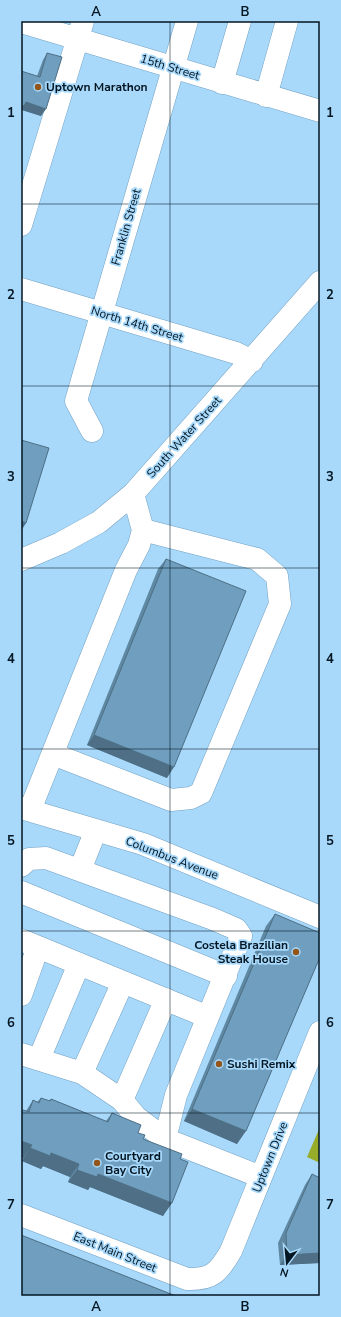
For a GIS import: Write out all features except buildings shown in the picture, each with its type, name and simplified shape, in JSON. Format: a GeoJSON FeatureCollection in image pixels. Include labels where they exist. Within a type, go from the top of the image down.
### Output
{"type":"FeatureCollection","features":[{"type":"Feature","properties":{"kind":"street","name":"Franklin Street"},"geometry":{"type":"LineString","coordinates":[[92,431],[76,401],[187,21]]}},
{"type":"Feature","properties":{"kind":"street"},"geometry":{"type":"LineString","coordinates":[[222,82],[240,21]]}},
{"type":"Feature","properties":{"kind":"street"},"geometry":{"type":"LineString","coordinates":[[266,96],[287,21]]}},
{"type":"Feature","properties":{"kind":"street","name":"15th Street"},"geometry":{"type":"LineString","coordinates":[[21,22],[81,30],[173,67],[320,112]]}},
{"type":"Feature","properties":{"kind":"street"},"geometry":{"type":"LineString","coordinates":[[21,225],[81,30]]}},
{"type":"Feature","properties":{"kind":"street","name":"South Water Street"},"geometry":{"type":"LineString","coordinates":[[21,560],[61,543],[98,522],[133,494],[252,361],[320,282]]}},
{"type":"Feature","properties":{"kind":"street","name":"North 14th Street"},"geometry":{"type":"LineString","coordinates":[[21,289],[236,354],[252,361]]}},
{"type":"Feature","properties":{"kind":"street"},"geometry":{"type":"LineString","coordinates":[[25,809],[53,754],[126,570],[139,545],[143,530],[133,494]]}},
{"type":"Feature","properties":{"kind":"street"},"geometry":{"type":"LineString","coordinates":[[53,754],[171,800],[191,798],[201,793],[280,604],[277,576],[257,559],[143,530]]}},
{"type":"Feature","properties":{"kind":"street","name":"Columbus Avenue"},"geometry":{"type":"LineString","coordinates":[[25,809],[143,844],[320,917]]}},
{"type":"Feature","properties":{"kind":"street"},"geometry":{"type":"LineString","coordinates":[[80,870],[96,830]]}},
{"type":"Feature","properties":{"kind":"street"},"geometry":{"type":"LineString","coordinates":[[21,866],[29,859],[46,858],[236,929],[241,936],[226,976],[176,1095],[165,1139]]}},
{"type":"Feature","properties":{"kind":"street"},"geometry":{"type":"LineString","coordinates":[[21,892],[226,976]]}},
{"type":"Feature","properties":{"kind":"street"},"geometry":{"type":"LineString","coordinates":[[21,995],[30,943],[208,1017]]}},
{"type":"Feature","properties":{"kind":"street"},"geometry":{"type":"LineString","coordinates":[[79,964],[30,1056],[82,1073],[122,1100],[136,1117],[165,1139],[261,1177]]}},
{"type":"Feature","properties":{"kind":"street"},"geometry":{"type":"LineString","coordinates":[[82,1073],[123,982]]}},
{"type":"Feature","properties":{"kind":"street"},"geometry":{"type":"LineString","coordinates":[[122,1100],[166,999]]}},
{"type":"Feature","properties":{"kind":"street","name":"Uptown Drive"},"geometry":{"type":"LineString","coordinates":[[212,1276],[222,1266],[231,1251],[320,1032]]}},
{"type":"Feature","properties":{"kind":"street","name":"East Main Street"},"geometry":{"type":"LineString","coordinates":[[21,1215],[187,1280],[199,1280],[212,1276]]}},
{"type":"Feature","properties":{"kind":"shaded area"},"geometry":{"type":"Polygon","coordinates":[[[320,1127],[320,1163],[307,1157],[320,1127]]]}},
{"type":"Feature","properties":{"kind":"place","name":"Uptown Marathon"},"geometry":{"type":"Point","coordinates":[38,87]}},
{"type":"Feature","properties":{"kind":"place","name":"Costela Brazilian Steak House"},"geometry":{"type":"Point","coordinates":[296,952]}},
{"type":"Feature","properties":{"kind":"place","name":"Sushi Remix"},"geometry":{"type":"Point","coordinates":[219,1064]}},
{"type":"Feature","properties":{"kind":"place","name":"Courtyard Bay City"},"geometry":{"type":"Point","coordinates":[97,1163]}}]}
